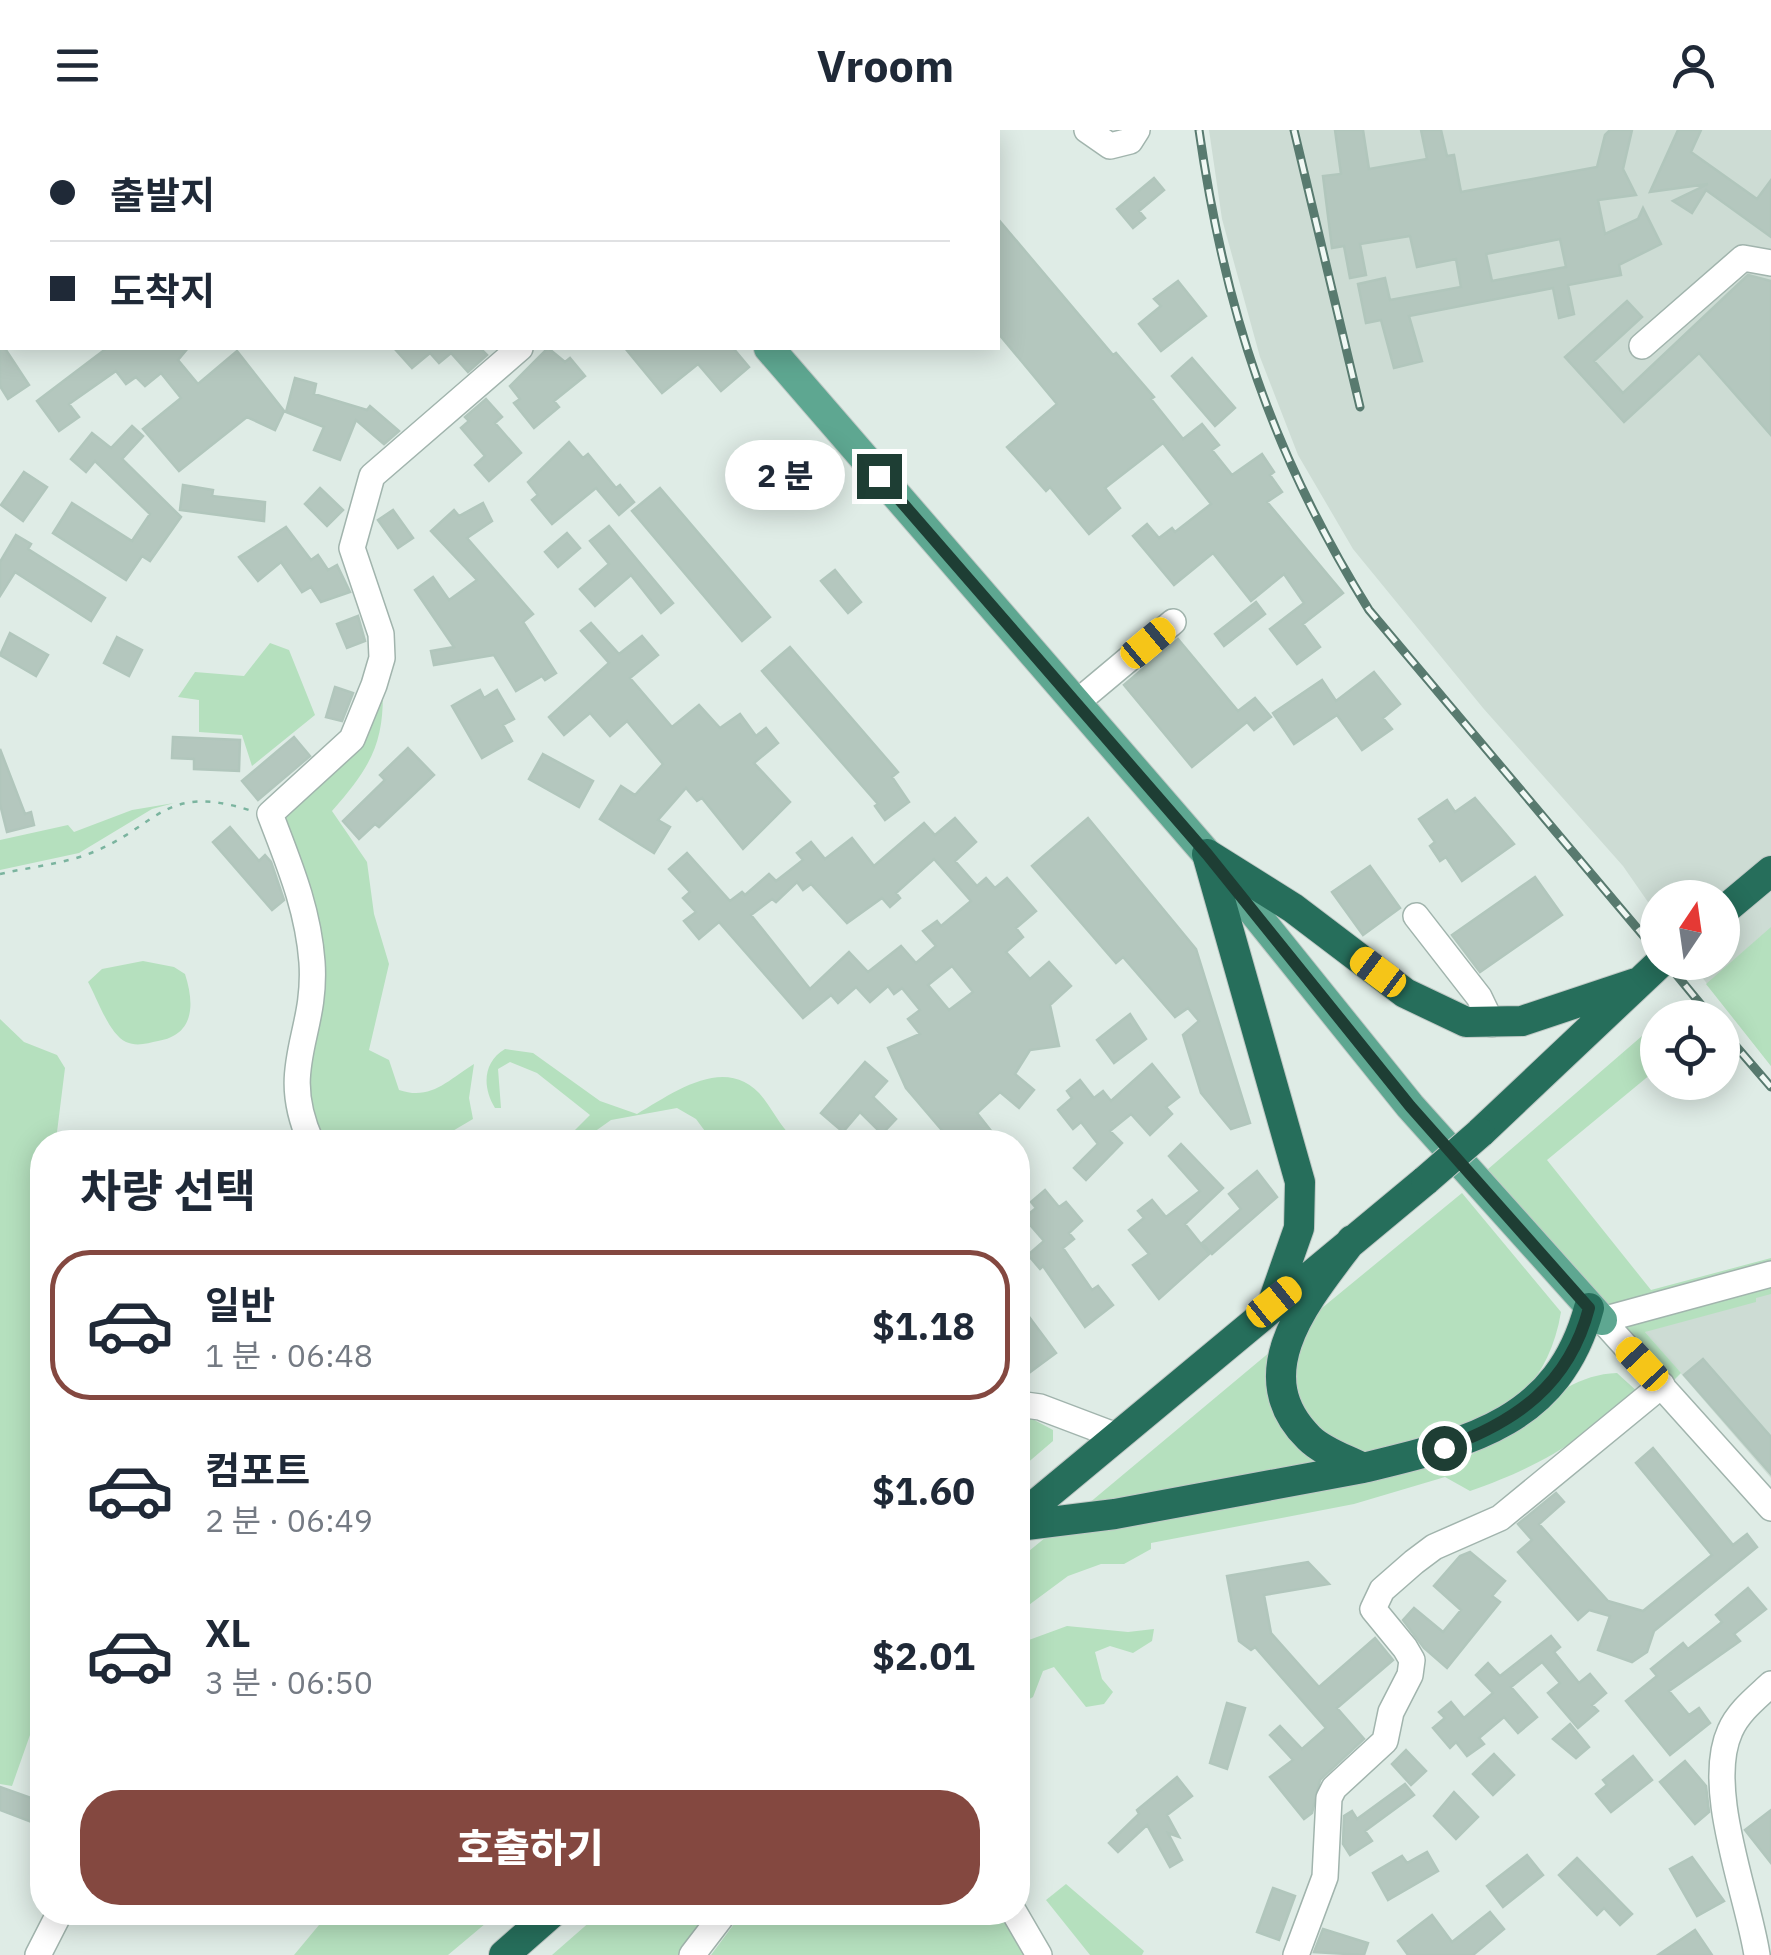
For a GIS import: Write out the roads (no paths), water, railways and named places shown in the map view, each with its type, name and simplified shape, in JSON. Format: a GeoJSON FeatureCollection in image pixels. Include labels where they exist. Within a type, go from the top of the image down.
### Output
{"type":"FeatureCollection","features":[{"type":"Feature","properties":{"kind":"highway"},"geometry":{"type":"LineString","coordinates":[[1207,854],[1294,908],[1406,993],[1466,1022],[1522,1021],[1640,976]]}},
{"type":"Feature","properties":{"kind":"highway"},"geometry":{"type":"LineString","coordinates":[[1207,854],[1300,1182],[1300,1228],[1274,1302]]}},
{"type":"Feature","properties":{"kind":"highway"},"geometry":{"type":"LineString","coordinates":[[1740,897],[1771,872]]}},
{"type":"Feature","properties":{"kind":"highway"},"geometry":{"type":"LineString","coordinates":[[1030,1511],[1114,1435],[1480,1134],[1642,980]]}},
{"type":"Feature","properties":{"kind":"highway"},"geometry":{"type":"LineString","coordinates":[[1352,1240],[1297,1313],[1285,1342],[1282,1379],[1292,1412],[1310,1439],[1363,1468]]}},
{"type":"Feature","properties":{"kind":"highway"},"geometry":{"type":"LineString","coordinates":[[1030,1521],[1115,1514],[1363,1468],[1444,1448],[1516,1416],[1542,1394],[1574,1353],[1596,1314]]}},
{"type":"Feature","properties":{"kind":"highway"},"geometry":{"type":"LineString","coordinates":[[504,1955],[539,1925]]}},
{"type":"Feature","properties":{"kind":"main road"},"geometry":{"type":"LineString","coordinates":[[771,350],[1207,854],[1410,1106],[1596,1314]]}},
{"type":"Feature","properties":{"kind":"street"},"geometry":{"type":"LineString","coordinates":[[1087,130],[1110,146],[1130,141],[1137,130]]}},
{"type":"Feature","properties":{"kind":"street"},"geometry":{"type":"LineString","coordinates":[[1642,346],[1743,258],[1771,263]]}},
{"type":"Feature","properties":{"kind":"street"},"geometry":{"type":"LineString","coordinates":[[307,1130],[297,1102],[294,1070],[311,1020],[312,962],[295,871],[270,814],[352,739],[374,686],[382,658],[382,634],[352,548],[372,476],[518,350]]}},
{"type":"Feature","properties":{"kind":"street"},"geometry":{"type":"LineString","coordinates":[[1075,704],[1173,622]]}},
{"type":"Feature","properties":{"kind":"street"},"geometry":{"type":"LineString","coordinates":[[1416,916],[1479,997],[1492,1024]]}},
{"type":"Feature","properties":{"kind":"street"},"geometry":{"type":"LineString","coordinates":[[1596,1314],[1771,1274]]}},
{"type":"Feature","properties":{"kind":"street"},"geometry":{"type":"LineString","coordinates":[[1596,1314],[1771,1508]]}},
{"type":"Feature","properties":{"kind":"street"},"geometry":{"type":"LineString","coordinates":[[1296,1955],[1324,1878],[1329,1798],[1334,1788],[1385,1741],[1394,1702],[1410,1675],[1412,1660],[1372,1609],[1382,1590],[1434,1546],[1500,1518],[1662,1385]]}},
{"type":"Feature","properties":{"kind":"street"},"geometry":{"type":"LineString","coordinates":[[1030,1406],[1114,1435]]}},
{"type":"Feature","properties":{"kind":"street"},"geometry":{"type":"LineString","coordinates":[[1757,1955],[1724,1814],[1725,1746],[1737,1718],[1771,1684]]}},
{"type":"Feature","properties":{"kind":"street"},"geometry":{"type":"LineString","coordinates":[[38,1955],[53,1925]]}},
{"type":"Feature","properties":{"kind":"street"},"geometry":{"type":"LineString","coordinates":[[692,1955],[715,1925]]}},
{"type":"Feature","properties":{"kind":"street"},"geometry":{"type":"LineString","coordinates":[[1022,1925],[1039,1955]]}},
{"type":"Feature","properties":{"kind":"railway"},"geometry":{"type":"LineString","coordinates":[[1199,130],[1223,260],[1257,380],[1279,438],[1335,552],[1369,610],[1640,932]]}},
{"type":"Feature","properties":{"kind":"railway"},"geometry":{"type":"LineString","coordinates":[[1294,130],[1360,407]]}},
{"type":"Feature","properties":{"kind":"railway"},"geometry":{"type":"LineString","coordinates":[[1681,980],[1697,1000]]}},
{"type":"Feature","properties":{"kind":"railway"},"geometry":{"type":"LineString","coordinates":[[1740,1051],[1771,1087]]}}]}
